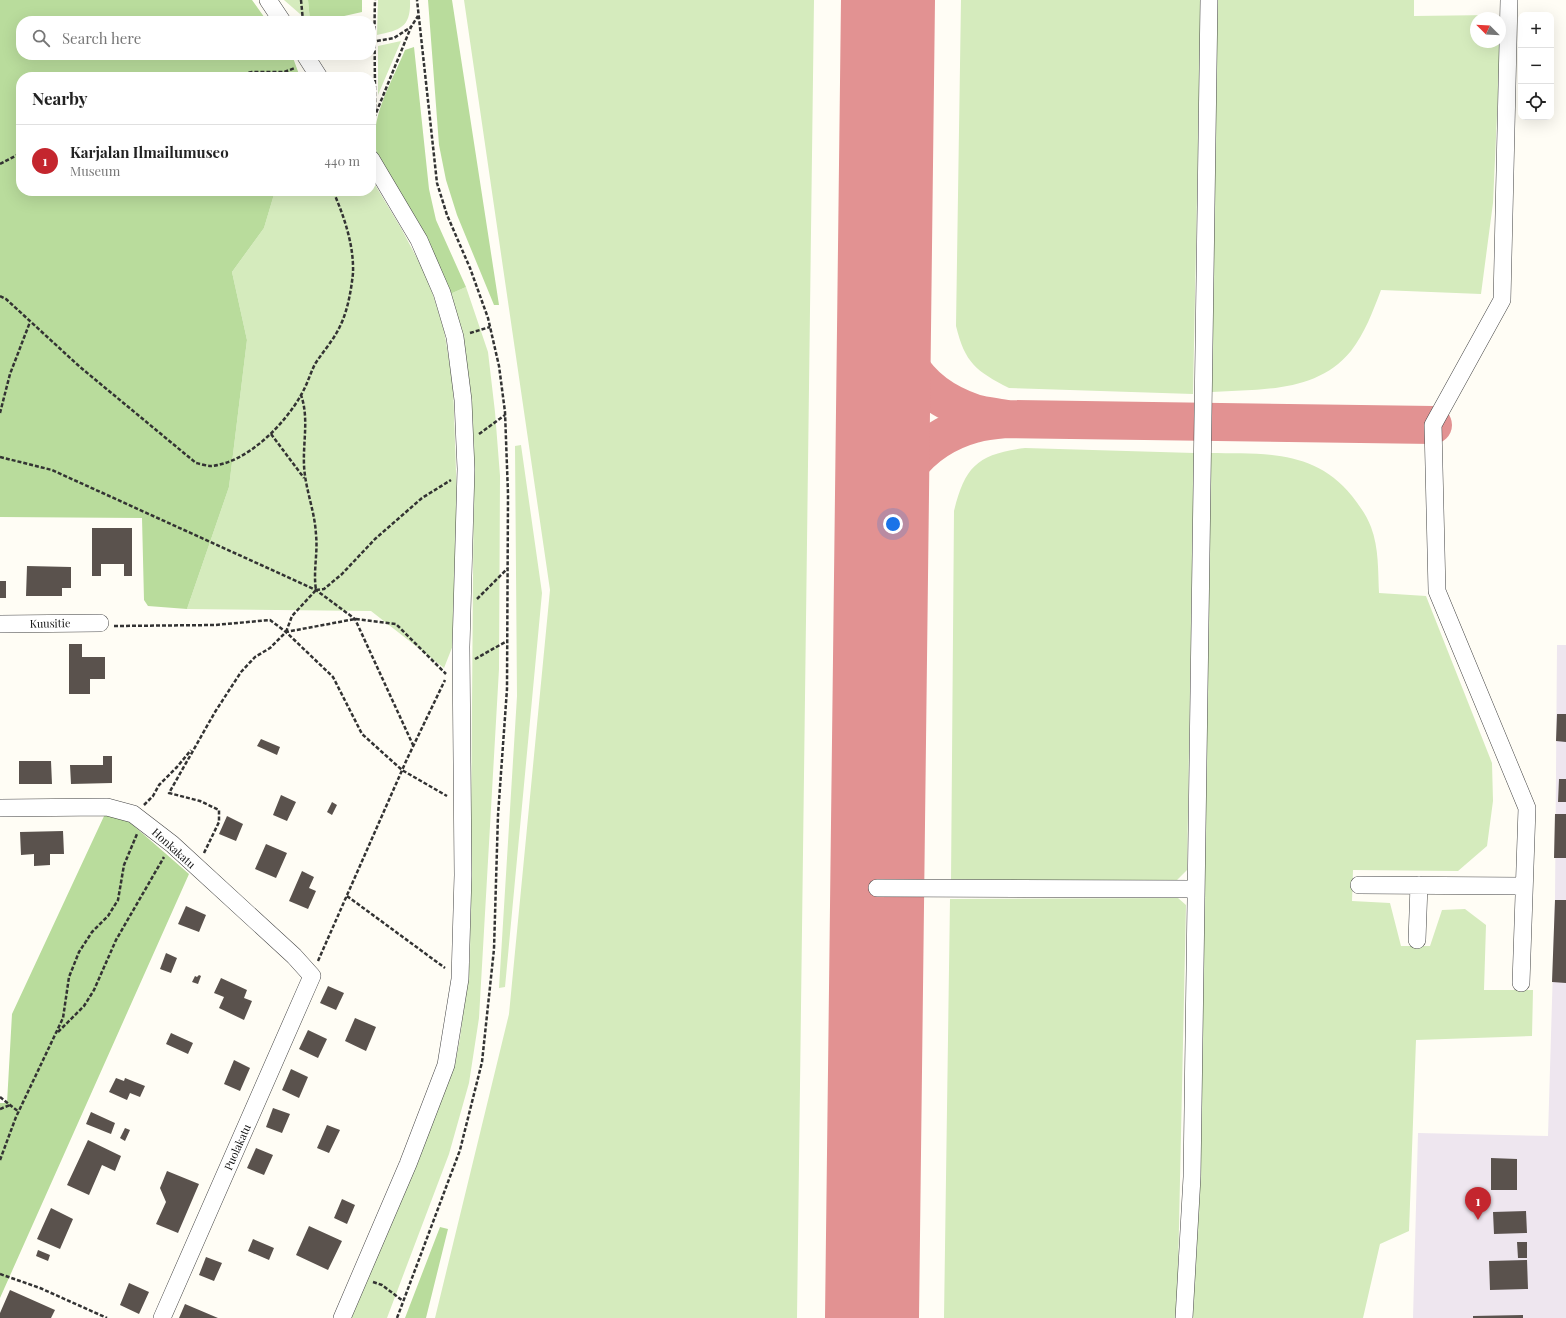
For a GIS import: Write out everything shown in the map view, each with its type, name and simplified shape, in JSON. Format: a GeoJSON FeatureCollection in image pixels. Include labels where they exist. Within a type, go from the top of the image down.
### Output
{"type":"FeatureCollection","features":[{"type":"Feature","properties":{"kind":"street"},"geometry":{"type":"LineString","coordinates":[[268,0],[279,16]]}},
{"type":"Feature","properties":{"kind":"street"},"geometry":{"type":"LineString","coordinates":[[1184,1318],[1192,1170],[1209,0]]}},
{"type":"Feature","properties":{"kind":"street"},"geometry":{"type":"LineString","coordinates":[[1509,0],[1502,300],[1433,426],[1437,591],[1527,808],[1520,983]]}},
{"type":"Feature","properties":{"kind":"street"},"geometry":{"type":"LineString","coordinates":[[308,60],[316,72]]}},
{"type":"Feature","properties":{"kind":"street"},"geometry":{"type":"LineString","coordinates":[[342,1318],[408,1164],[446,1065],[460,979],[463,875],[462,804],[453,670],[462,615],[466,468],[463,400],[456,337],[442,293],[419,240],[376,168]]}},
{"type":"Feature","properties":{"kind":"street","name":"Kuusitie"},"geometry":{"type":"LineString","coordinates":[[0,624],[100,623]]}},
{"type":"Feature","properties":{"kind":"street","name":"Honkakatu"},"geometry":{"type":"LineString","coordinates":[[0,808],[107,807],[128,812],[142,820],[172,844],[196,868],[294,956],[312,976]]}},
{"type":"Feature","properties":{"kind":"street"},"geometry":{"type":"LineString","coordinates":[[1359,885],[1523,886]]}},
{"type":"Feature","properties":{"kind":"street"},"geometry":{"type":"LineString","coordinates":[[1417,940],[1419,885]]}},
{"type":"Feature","properties":{"kind":"street"},"geometry":{"type":"LineString","coordinates":[[877,888],[1195,889]]}},
{"type":"Feature","properties":{"kind":"street","name":"Puolakatu"},"geometry":{"type":"LineString","coordinates":[[162,1318],[312,976]]}},
{"type":"Feature","properties":{"kind":"path"},"geometry":{"type":"LineString","coordinates":[[301,0],[303,16]]}},
{"type":"Feature","properties":{"kind":"path"},"geometry":{"type":"LineString","coordinates":[[374,16],[376,0]]}},
{"type":"Feature","properties":{"kind":"path"},"geometry":{"type":"LineString","coordinates":[[376,112],[411,27],[418,15]]}},
{"type":"Feature","properties":{"kind":"path"},"geometry":{"type":"LineString","coordinates":[[376,41],[394,38],[411,27]]}},
{"type":"Feature","properties":{"kind":"path"},"geometry":{"type":"LineString","coordinates":[[252,72],[284,72],[295,68],[302,60]]}},
{"type":"Feature","properties":{"kind":"path"},"geometry":{"type":"LineString","coordinates":[[373,60],[374,72]]}},
{"type":"Feature","properties":{"kind":"path"},"geometry":{"type":"LineString","coordinates":[[0,164],[16,156]]}},
{"type":"Feature","properties":{"kind":"path"},"geometry":{"type":"LineString","coordinates":[[0,296],[6,299],[80,367],[196,463],[210,466],[222,464],[244,454],[270,434],[287,417],[301,395],[315,365],[338,330],[351,291],[353,272],[352,249],[335,196]]}},
{"type":"Feature","properties":{"kind":"path"},"geometry":{"type":"LineString","coordinates":[[0,413],[10,374],[30,322]]}},
{"type":"Feature","properties":{"kind":"path"},"geometry":{"type":"LineString","coordinates":[[456,337],[490,327]]}},
{"type":"Feature","properties":{"kind":"path"},"geometry":{"type":"LineString","coordinates":[[301,395],[307,424],[303,448],[305,479],[316,535],[314,576],[316,590]]}},
{"type":"Feature","properties":{"kind":"path"},"geometry":{"type":"LineString","coordinates":[[464,445],[505,415]]}},
{"type":"Feature","properties":{"kind":"path"},"geometry":{"type":"LineString","coordinates":[[270,434],[305,479]]}},
{"type":"Feature","properties":{"kind":"path"},"geometry":{"type":"LineString","coordinates":[[0,457],[52,470],[316,590],[355,619],[413,745]]}},
{"type":"Feature","properties":{"kind":"path"},"geometry":{"type":"LineString","coordinates":[[196,868],[219,822],[219,810],[200,801],[169,793],[196,743],[241,672],[286,632],[292,616],[316,590],[324,590],[342,574],[375,539],[422,498],[454,478],[466,468]]}},
{"type":"Feature","properties":{"kind":"path"},"geometry":{"type":"LineString","coordinates":[[462,615],[507,569]]}},
{"type":"Feature","properties":{"kind":"path"},"geometry":{"type":"LineString","coordinates":[[286,632],[355,619],[396,624],[453,670]]}},
{"type":"Feature","properties":{"kind":"path"},"geometry":{"type":"LineString","coordinates":[[100,623],[110,626],[215,625],[270,620],[286,632],[333,677],[362,734],[402,770],[462,804]]}},
{"type":"Feature","properties":{"kind":"path"},"geometry":{"type":"LineString","coordinates":[[312,976],[413,745],[453,670],[507,641]]}},
{"type":"Feature","properties":{"kind":"path"},"geometry":{"type":"LineString","coordinates":[[0,1160],[19,1112],[64,1018],[69,977],[79,952],[92,932],[108,916],[118,900],[124,865],[142,820],[144,803],[153,796],[159,785],[177,768],[196,743]]}},
{"type":"Feature","properties":{"kind":"path"},"geometry":{"type":"LineString","coordinates":[[56,1034],[84,1006],[94,990],[116,940],[172,844]]}},
{"type":"Feature","properties":{"kind":"path"},"geometry":{"type":"LineString","coordinates":[[347,896],[460,979]]}},
{"type":"Feature","properties":{"kind":"path"},"geometry":{"type":"LineString","coordinates":[[0,1097],[19,1112]]}},
{"type":"Feature","properties":{"kind":"path"},"geometry":{"type":"LineString","coordinates":[[0,1109],[10,1105]]}},
{"type":"Feature","properties":{"kind":"path"},"geometry":{"type":"LineString","coordinates":[[0,1274],[40,1288],[107,1318]]}},
{"type":"Feature","properties":{"kind":"path"},"geometry":{"type":"LineString","coordinates":[[360,1277],[382,1285],[403,1301]]}},
{"type":"Feature","properties":{"kind":"shaded area"},"geometry":{"type":"Polygon","coordinates":[[[1557,645],[1566,645],[1566,1318],[1413,1318],[1418,1133],[1548,1136],[1555,900],[1557,645]]]}},
{"type":"Feature","properties":{"kind":"green space"},"geometry":{"type":"Polygon","coordinates":[[[0,0],[252,0],[263,16],[16,16],[16,60],[294,60],[298,72],[16,72],[16,196],[274,196],[264,228],[232,272],[247,340],[229,487],[187,609],[148,606],[144,600],[142,518],[0,517],[0,0]]]}},
{"type":"Feature","properties":{"kind":"green space"},"geometry":{"type":"Polygon","coordinates":[[[284,0],[308,0],[310,16],[302,16],[284,0]]]}},
{"type":"Feature","properties":{"kind":"green space"},"geometry":{"type":"Polygon","coordinates":[[[308,0],[362,0],[362,12],[344,16],[310,16],[308,0]]]}},
{"type":"Feature","properties":{"kind":"green space"},"geometry":{"type":"Polygon","coordinates":[[[378,0],[410,0],[409,16],[403,26],[377,35],[378,0]]]}},
{"type":"Feature","properties":{"kind":"green space"},"geometry":{"type":"Polygon","coordinates":[[[428,0],[452,0],[499,305],[494,305],[457,215],[446,180],[439,145],[428,0]]]}},
{"type":"Feature","properties":{"kind":"green space"},"geometry":{"type":"Polygon","coordinates":[[[464,0],[814,0],[797,1318],[435,1318],[509,1014],[550,590],[464,0]]]}},
{"type":"Feature","properties":{"kind":"green space"},"geometry":{"type":"Polygon","coordinates":[[[961,0],[1201,0],[1193,394],[1009,388],[980,371],[963,349],[956,326],[961,0]]]}},
{"type":"Feature","properties":{"kind":"green space"},"geometry":{"type":"Polygon","coordinates":[[[1215,0],[1414,0],[1414,16],[1470,15],[1470,48],[1500,48],[1493,203],[1481,294],[1381,290],[1368,322],[1356,344],[1337,365],[1322,375],[1305,382],[1268,389],[1212,392],[1215,0]]]}},
{"type":"Feature","properties":{"kind":"green space"},"geometry":{"type":"Polygon","coordinates":[[[401,41],[378,95],[378,46],[401,41]]]}},
{"type":"Feature","properties":{"kind":"green space"},"geometry":{"type":"Polygon","coordinates":[[[414,47],[429,189],[436,220],[466,287],[450,294],[419,223],[378,157],[376,148],[376,126],[382,103],[405,50],[414,47]]]}},
{"type":"Feature","properties":{"kind":"green space"},"geometry":{"type":"Polygon","coordinates":[[[376,186],[401,228],[428,279],[444,330],[453,384],[457,500],[457,635],[444,668],[371,611],[187,609],[229,487],[247,340],[232,272],[264,228],[274,196],[376,196],[376,186]]]}},
{"type":"Feature","properties":{"kind":"green space"},"geometry":{"type":"Polygon","coordinates":[[[466,287],[488,352],[500,476],[499,669],[479,1018],[469,1083],[449,1154],[387,1318],[347,1318],[455,1065],[470,959],[474,451],[469,393],[450,294],[466,287]]]}},
{"type":"Feature","properties":{"kind":"green space"},"geometry":{"type":"Polygon","coordinates":[[[521,445],[542,593],[505,987],[499,988],[517,696],[515,446],[521,445]]]}},
{"type":"Feature","properties":{"kind":"green space"},"geometry":{"type":"Polygon","coordinates":[[[1025,448],[1194,453],[1187,870],[1174,883],[951,883],[954,511],[963,483],[976,465],[996,454],[1025,448]]]}},
{"type":"Feature","properties":{"kind":"green space"},"geometry":{"type":"Polygon","coordinates":[[[1209,453],[1286,457],[1304,462],[1321,470],[1337,481],[1352,496],[1363,511],[1369,523],[1374,535],[1377,552],[1379,593],[1426,596],[1492,763],[1493,801],[1487,846],[1458,871],[1353,870],[1352,901],[1390,903],[1401,946],[1430,946],[1442,910],[1465,909],[1486,925],[1484,990],[1533,990],[1532,1036],[1416,1040],[1409,1231],[1380,1244],[1363,1318],[1193,1318],[1209,453]]]}},
{"type":"Feature","properties":{"kind":"green space"},"geometry":{"type":"Polygon","coordinates":[[[105,814],[126,819],[189,874],[0,1298],[0,1103],[7,1103],[12,1014],[105,814]]]}},
{"type":"Feature","properties":{"kind":"green space"},"geometry":{"type":"Polygon","coordinates":[[[1178,898],[1186,905],[1177,1318],[944,1318],[950,899],[1178,898]]]}},
{"type":"Feature","properties":{"kind":"green space"},"geometry":{"type":"Polygon","coordinates":[[[440,1227],[448,1229],[426,1318],[405,1318],[440,1227]]]}},
{"type":"Feature","properties":{"kind":"building"},"geometry":{"type":"Polygon","coordinates":[[[92,528],[132,528],[132,576],[124,576],[124,564],[101,564],[101,576],[92,576],[92,528]]]}},
{"type":"Feature","properties":{"kind":"building"},"geometry":{"type":"Polygon","coordinates":[[[27,566],[71,567],[71,588],[62,588],[62,596],[26,596],[27,566]]]}},
{"type":"Feature","properties":{"kind":"building"},"geometry":{"type":"Polygon","coordinates":[[[0,581],[6,581],[6,598],[0,598],[0,581]]]}},
{"type":"Feature","properties":{"kind":"building"},"geometry":{"type":"Polygon","coordinates":[[[69,644],[82,644],[82,657],[105,657],[105,679],[90,679],[90,694],[69,694],[69,644]]]}},
{"type":"Feature","properties":{"kind":"building"},"geometry":{"type":"Polygon","coordinates":[[[1557,714],[1566,714],[1566,742],[1556,741],[1557,714]]]}},
{"type":"Feature","properties":{"kind":"building"},"geometry":{"type":"Polygon","coordinates":[[[261,739],[280,747],[277,755],[257,746],[261,739]]]}},
{"type":"Feature","properties":{"kind":"building"},"geometry":{"type":"Polygon","coordinates":[[[103,756],[112,756],[112,783],[71,784],[70,765],[103,765],[103,756]]]}},
{"type":"Feature","properties":{"kind":"building"},"geometry":{"type":"Polygon","coordinates":[[[19,761],[51,761],[52,784],[19,784],[19,761]]]}},
{"type":"Feature","properties":{"kind":"building"},"geometry":{"type":"Polygon","coordinates":[[[1559,779],[1566,779],[1566,802],[1558,802],[1559,779]]]}},
{"type":"Feature","properties":{"kind":"building"},"geometry":{"type":"Polygon","coordinates":[[[281,795],[296,802],[287,821],[273,815],[281,795]]]}},
{"type":"Feature","properties":{"kind":"building"},"geometry":{"type":"Polygon","coordinates":[[[332,802],[337,805],[332,815],[327,812],[332,802]]]}},
{"type":"Feature","properties":{"kind":"building"},"geometry":{"type":"Polygon","coordinates":[[[1555,814],[1566,814],[1566,858],[1554,858],[1555,814]]]}},
{"type":"Feature","properties":{"kind":"building"},"geometry":{"type":"Polygon","coordinates":[[[227,816],[243,824],[236,841],[219,834],[227,816]]]}},
{"type":"Feature","properties":{"kind":"building"},"geometry":{"type":"Polygon","coordinates":[[[63,831],[64,854],[50,854],[50,865],[34,866],[34,854],[21,855],[20,832],[63,831]]]}},
{"type":"Feature","properties":{"kind":"building"},"geometry":{"type":"Polygon","coordinates":[[[266,844],[287,853],[276,878],[255,869],[266,844]]]}},
{"type":"Feature","properties":{"kind":"building"},"geometry":{"type":"Polygon","coordinates":[[[302,871],[314,877],[309,888],[316,891],[308,909],[289,901],[302,871]]]}},
{"type":"Feature","properties":{"kind":"building"},"geometry":{"type":"Polygon","coordinates":[[[1555,900],[1566,900],[1566,983],[1552,982],[1555,900]]]}},
{"type":"Feature","properties":{"kind":"building"},"geometry":{"type":"Polygon","coordinates":[[[186,906],[206,915],[199,932],[178,924],[186,906]]]}},
{"type":"Feature","properties":{"kind":"building"},"geometry":{"type":"Polygon","coordinates":[[[166,953],[177,958],[171,973],[160,969],[166,953]]]}},
{"type":"Feature","properties":{"kind":"building"},"geometry":{"type":"Polygon","coordinates":[[[199,975],[201,976],[198,984],[192,982],[195,976],[197,977],[199,975]]]}},
{"type":"Feature","properties":{"kind":"building"},"geometry":{"type":"Polygon","coordinates":[[[221,978],[247,990],[244,998],[252,1001],[244,1020],[219,1008],[224,997],[214,993],[221,978]]]}},
{"type":"Feature","properties":{"kind":"building"},"geometry":{"type":"Polygon","coordinates":[[[328,986],[344,993],[336,1010],[320,1003],[328,986]]]}},
{"type":"Feature","properties":{"kind":"building"},"geometry":{"type":"Polygon","coordinates":[[[355,1018],[376,1027],[366,1051],[345,1041],[355,1018]]]}},
{"type":"Feature","properties":{"kind":"building"},"geometry":{"type":"Polygon","coordinates":[[[308,1030],[327,1039],[318,1058],[299,1049],[308,1030]]]}},
{"type":"Feature","properties":{"kind":"building"},"geometry":{"type":"Polygon","coordinates":[[[171,1033],[193,1043],[188,1054],[166,1044],[171,1033]]]}},
{"type":"Feature","properties":{"kind":"building"},"geometry":{"type":"Polygon","coordinates":[[[234,1060],[250,1068],[240,1091],[224,1084],[234,1060]]]}},
{"type":"Feature","properties":{"kind":"building"},"geometry":{"type":"Polygon","coordinates":[[[291,1069],[308,1077],[299,1098],[282,1090],[291,1069]]]}},
{"type":"Feature","properties":{"kind":"building"},"geometry":{"type":"Polygon","coordinates":[[[116,1078],[124,1081],[125,1078],[145,1086],[140,1097],[130,1093],[127,1100],[109,1092],[116,1078]]]}},
{"type":"Feature","properties":{"kind":"building"},"geometry":{"type":"Polygon","coordinates":[[[273,1108],[290,1114],[282,1133],[266,1127],[273,1108]]]}},
{"type":"Feature","properties":{"kind":"building"},"geometry":{"type":"Polygon","coordinates":[[[91,1112],[115,1123],[111,1134],[86,1124],[91,1112]]]}},
{"type":"Feature","properties":{"kind":"building"},"geometry":{"type":"Polygon","coordinates":[[[327,1125],[340,1130],[329,1153],[317,1148],[327,1125]]]}},
{"type":"Feature","properties":{"kind":"building"},"geometry":{"type":"Polygon","coordinates":[[[125,1128],[130,1130],[125,1141],[120,1138],[125,1128]]]}},
{"type":"Feature","properties":{"kind":"building"},"geometry":{"type":"Polygon","coordinates":[[[88,1140],[121,1156],[115,1171],[102,1165],[89,1195],[67,1185],[88,1140]]]}},
{"type":"Feature","properties":{"kind":"building"},"geometry":{"type":"Polygon","coordinates":[[[256,1148],[273,1155],[264,1175],[247,1168],[256,1148]]]}},
{"type":"Feature","properties":{"kind":"building"},"geometry":{"type":"Polygon","coordinates":[[[1491,1158],[1517,1159],[1517,1190],[1491,1190],[1491,1158]]]}},
{"type":"Feature","properties":{"kind":"building"},"geometry":{"type":"Polygon","coordinates":[[[167,1171],[199,1184],[178,1233],[156,1224],[166,1202],[160,1188],[167,1171]]]}},
{"type":"Feature","properties":{"kind":"building"},"geometry":{"type":"Polygon","coordinates":[[[342,1199],[355,1205],[347,1224],[334,1218],[342,1199]]]}},
{"type":"Feature","properties":{"kind":"building"},"geometry":{"type":"Polygon","coordinates":[[[51,1208],[73,1219],[60,1249],[37,1239],[51,1208]]]}},
{"type":"Feature","properties":{"kind":"building"},"geometry":{"type":"Polygon","coordinates":[[[1526,1211],[1527,1233],[1494,1234],[1493,1212],[1526,1211]]]}},
{"type":"Feature","properties":{"kind":"building"},"geometry":{"type":"Polygon","coordinates":[[[309,1226],[342,1241],[328,1270],[296,1255],[309,1226]]]}},
{"type":"Feature","properties":{"kind":"building"},"geometry":{"type":"Polygon","coordinates":[[[253,1239],[274,1248],[269,1260],[248,1251],[253,1239]]]}},
{"type":"Feature","properties":{"kind":"building"},"geometry":{"type":"Polygon","coordinates":[[[1517,1242],[1527,1242],[1527,1258],[1518,1258],[1517,1242]]]}},
{"type":"Feature","properties":{"kind":"building"},"geometry":{"type":"Polygon","coordinates":[[[38,1250],[50,1255],[48,1261],[36,1256],[38,1250]]]}},
{"type":"Feature","properties":{"kind":"building"},"geometry":{"type":"Polygon","coordinates":[[[206,1257],[222,1263],[214,1281],[199,1275],[206,1257]]]}},
{"type":"Feature","properties":{"kind":"building"},"geometry":{"type":"Polygon","coordinates":[[[1527,1260],[1528,1289],[1490,1290],[1489,1261],[1527,1260]]]}},
{"type":"Feature","properties":{"kind":"building"},"geometry":{"type":"Polygon","coordinates":[[[129,1283],[149,1292],[139,1314],[120,1305],[129,1283]]]}},
{"type":"Feature","properties":{"kind":"building"},"geometry":{"type":"Polygon","coordinates":[[[10,1290],[55,1310],[51,1318],[0,1318],[0,1313],[10,1290]]]}},
{"type":"Feature","properties":{"kind":"building"},"geometry":{"type":"Polygon","coordinates":[[[185,1304],[218,1318],[179,1318],[185,1304]]]}},
{"type":"Feature","properties":{"kind":"building"},"geometry":{"type":"Polygon","coordinates":[[[1523,1315],[1523,1318],[1473,1318],[1473,1316],[1523,1315]]]}},
{"type":"Feature","properties":{"kind":"taxiway"},"geometry":{"type":"LineString","coordinates":[[881,541],[884,521],[890,501],[908,468],[921,453],[936,441],[954,431],[978,423],[1007,419],[974,413],[951,403],[933,392],[919,378],[908,362],[900,345],[889,304],[885,281]]}},
{"type":"Feature","properties":{"kind":"taxiway"},"geometry":{"type":"LineString","coordinates":[[1007,419],[1433,425]]}},
{"type":"Feature","properties":{"kind":"runway"},"geometry":{"type":"LineString","coordinates":[[872,1318],[888,0]]}},
{"type":"Feature","properties":{"kind":"place","name":"Karjalan Ilmailumuseo"},"geometry":{"type":"Point","coordinates":[1478,1220]}}]}
